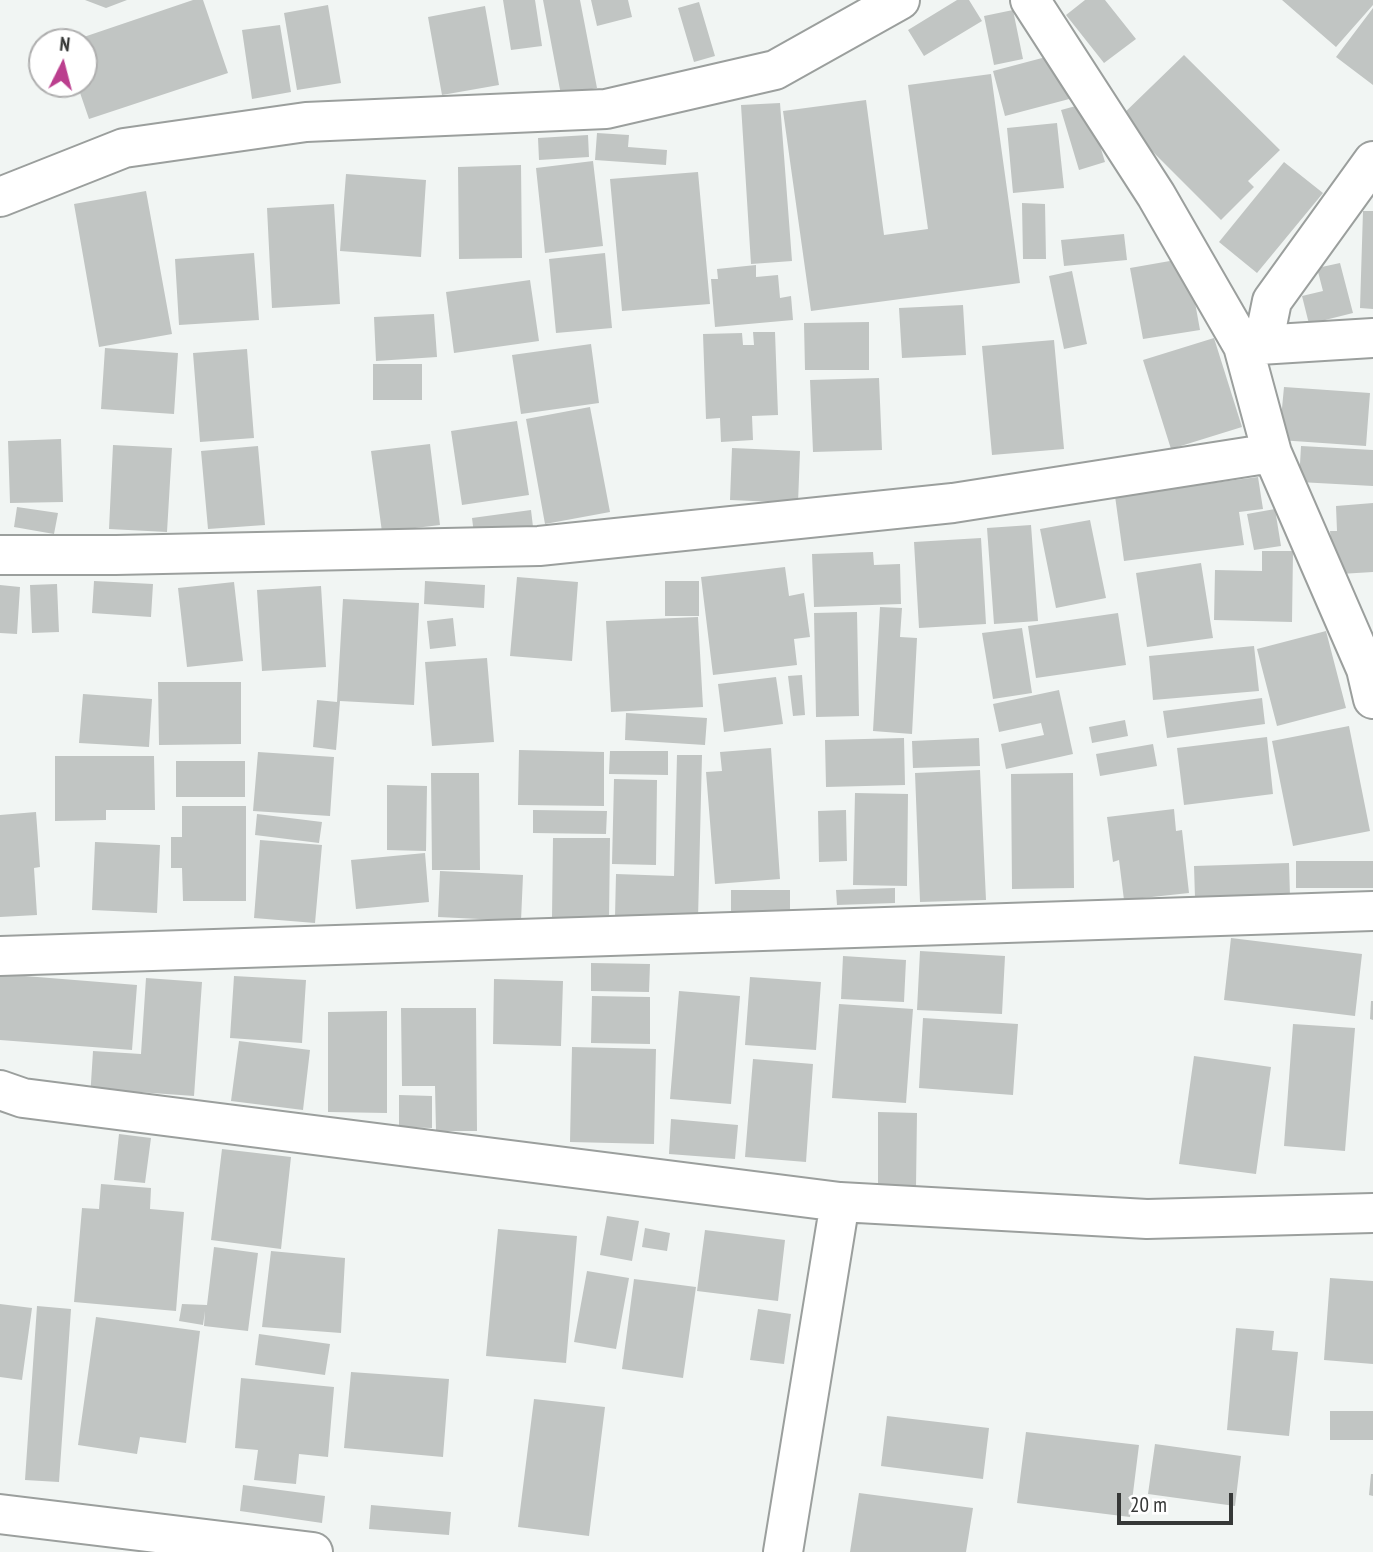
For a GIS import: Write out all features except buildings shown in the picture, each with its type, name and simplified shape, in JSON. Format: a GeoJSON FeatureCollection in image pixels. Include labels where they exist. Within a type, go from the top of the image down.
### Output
{"type":"FeatureCollection","features":[{"type":"Feature","properties":{"kind":"street"},"geometry":{"type":"LineString","coordinates":[[0,197],[124,148],[137,146],[306,122],[606,109],[775,70],[900,0]]}},
{"type":"Feature","properties":{"kind":"street"},"geometry":{"type":"LineString","coordinates":[[1030,0],[1253,345],[1272,453],[1366,669],[1373,699]]}},
{"type":"Feature","properties":{"kind":"street"},"geometry":{"type":"LineString","coordinates":[[1253,345],[1272,301],[1373,161]]}},
{"type":"Feature","properties":{"kind":"street"},"geometry":{"type":"LineString","coordinates":[[1253,345],[1373,338]]}},
{"type":"Feature","properties":{"kind":"street"},"geometry":{"type":"LineString","coordinates":[[0,555],[539,546],[953,503],[1272,453]]}},
{"type":"Feature","properties":{"kind":"street"},"geometry":{"type":"LineString","coordinates":[[0,956],[1373,911]]}},
{"type":"Feature","properties":{"kind":"street"},"geometry":{"type":"LineString","coordinates":[[0,1090],[23,1098],[840,1202],[1147,1219],[1373,1213]]}},
{"type":"Feature","properties":{"kind":"street"},"geometry":{"type":"LineString","coordinates":[[783,1552],[840,1202]]}},
{"type":"Feature","properties":{"kind":"street"},"geometry":{"type":"LineString","coordinates":[[0,1514],[313,1552]]}}]}
